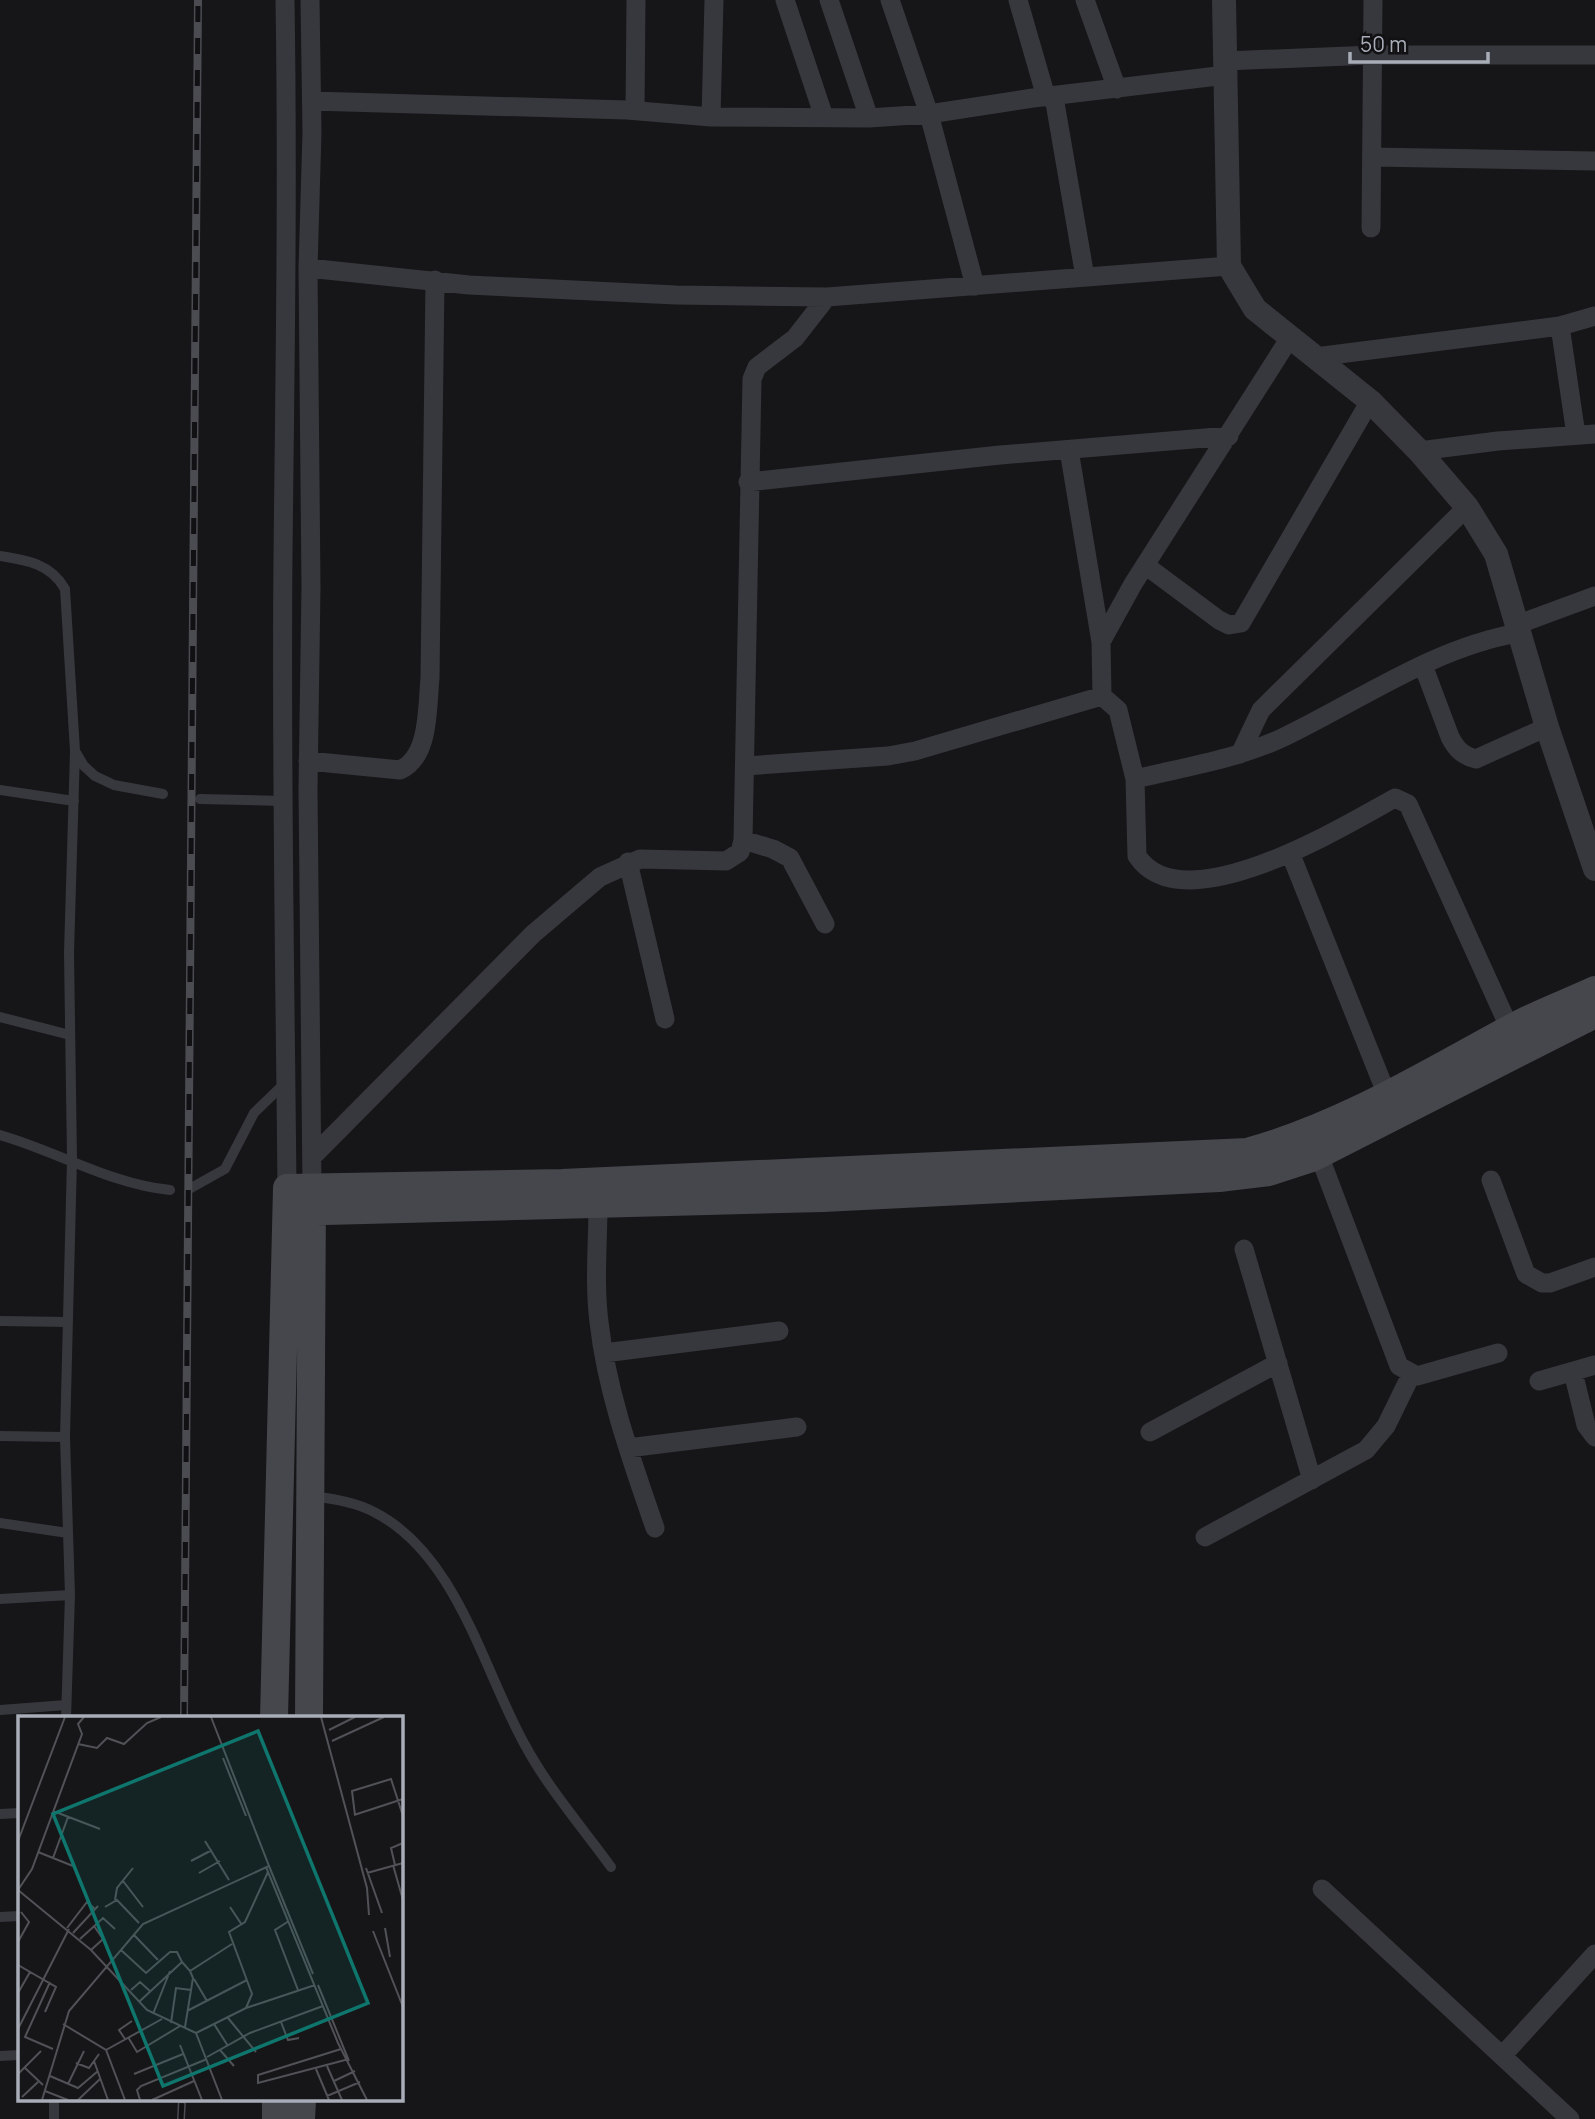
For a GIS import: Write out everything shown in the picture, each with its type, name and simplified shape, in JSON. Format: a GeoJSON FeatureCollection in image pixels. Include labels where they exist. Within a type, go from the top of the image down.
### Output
{"type":"FeatureCollection","features":[{"type":"Feature","properties":{"kind":"main road"},"geometry":{"type":"LineString","coordinates":[[300,1200],[562,1183],[1247,1152],[1292,1140],[1387,1095],[1510,1029],[1595,990]]}},
{"type":"Feature","properties":{"kind":"main road"},"geometry":{"type":"LineString","coordinates":[[300,1200],[598,1204],[823,1198],[1219,1178],[1269,1172],[1319,1155],[1595,1014]]}},
{"type":"Feature","properties":{"kind":"main road"},"geometry":{"type":"LineString","coordinates":[[300,1200],[309,1495],[309,1716]]}},
{"type":"Feature","properties":{"kind":"main road"},"geometry":{"type":"LineString","coordinates":[[274,1716],[300,1200]]}},
{"type":"Feature","properties":{"kind":"street"},"geometry":{"type":"LineString","coordinates":[[285,0],[287,364],[283,557],[286,1083],[300,1200]]}},
{"type":"Feature","properties":{"kind":"street"},"geometry":{"type":"LineString","coordinates":[[300,1200],[312,1157],[308,761],[311,587],[308,268],[312,101],[310,0]]}},
{"type":"Feature","properties":{"kind":"street"},"geometry":{"type":"LineString","coordinates":[[635,110],[636,0]]}},
{"type":"Feature","properties":{"kind":"street"},"geometry":{"type":"LineString","coordinates":[[711,117],[714,0]]}},
{"type":"Feature","properties":{"kind":"street"},"geometry":{"type":"LineString","coordinates":[[785,0],[824,117]]}},
{"type":"Feature","properties":{"kind":"street"},"geometry":{"type":"LineString","coordinates":[[829,0],[869,118]]}},
{"type":"Feature","properties":{"kind":"street"},"geometry":{"type":"LineString","coordinates":[[890,0],[929,114],[975,286]]}},
{"type":"Feature","properties":{"kind":"street"},"geometry":{"type":"LineString","coordinates":[[1018,0],[1050,97],[1086,277]]}},
{"type":"Feature","properties":{"kind":"street"},"geometry":{"type":"LineString","coordinates":[[1085,0],[1117,89]]}},
{"type":"Feature","properties":{"kind":"street"},"geometry":{"type":"LineString","coordinates":[[1224,0],[1229,266],[1255,309],[1370,401],[1468,507],[1496,554],[1547,727],[1595,869]]}},
{"type":"Feature","properties":{"kind":"street"},"geometry":{"type":"LineString","coordinates":[[1371,228],[1373,0]]}},
{"type":"Feature","properties":{"kind":"street"},"geometry":{"type":"LineString","coordinates":[[312,101],[635,110],[711,117],[869,118],[929,114],[1117,89],[1225,68],[1373,55],[1595,55]]}},
{"type":"Feature","properties":{"kind":"street"},"geometry":{"type":"LineString","coordinates":[[1373,157],[1595,161]]}},
{"type":"Feature","properties":{"kind":"street"},"geometry":{"type":"LineString","coordinates":[[308,268],[468,285],[676,295],[827,297],[1229,266]]}},
{"type":"Feature","properties":{"kind":"street"},"geometry":{"type":"LineString","coordinates":[[308,761],[400,770],[409,766],[418,755],[422,743],[430,678],[435,280]]}},
{"type":"Feature","properties":{"kind":"street"},"geometry":{"type":"LineString","coordinates":[[312,1157],[554,913],[600,877],[628,862],[656,857],[726,861],[740,852],[743,840],[745,766],[748,482],[752,379],[757,367],[794,338],[827,297]]}},
{"type":"Feature","properties":{"kind":"street"},"geometry":{"type":"LineString","coordinates":[[1315,357],[1560,326],[1595,316]]}},
{"type":"Feature","properties":{"kind":"street"},"geometry":{"type":"LineString","coordinates":[[1419,451],[1586,435],[1560,326]]}},
{"type":"Feature","properties":{"kind":"street"},"geometry":{"type":"LineString","coordinates":[[1101,642],[1145,565],[1230,436],[1291,336]]}},
{"type":"Feature","properties":{"kind":"street"},"geometry":{"type":"LineString","coordinates":[[1145,565],[1219,620],[1229,625],[1241,623],[1370,401]]}},
{"type":"Feature","properties":{"kind":"street"},"geometry":{"type":"LineString","coordinates":[[748,482],[1230,436]]}},
{"type":"Feature","properties":{"kind":"street"},"geometry":{"type":"LineString","coordinates":[[1069,450],[1101,642],[1102,696],[1118,710],[1135,779],[1137,856],[1155,873],[1188,880],[1248,869],[1291,855],[1395,798],[1402,799],[1408,804],[1510,1029]]}},
{"type":"Feature","properties":{"kind":"street"},"geometry":{"type":"LineString","coordinates":[[1240,754],[1261,710],[1468,507]]}},
{"type":"Feature","properties":{"kind":"street"},"geometry":{"type":"LineString","coordinates":[[1135,779],[1240,754],[1282,738],[1423,665],[1595,596]]}},
{"type":"Feature","properties":{"kind":"street"},"geometry":{"type":"LineString","coordinates":[[1423,665],[1455,748],[1467,757],[1476,759],[1547,727]]}},
{"type":"Feature","properties":{"kind":"street"},"geometry":{"type":"LineString","coordinates":[[745,766],[888,756],[915,751],[1102,696]]}},
{"type":"Feature","properties":{"kind":"street"},"geometry":{"type":"LineString","coordinates":[[743,840],[774,849],[790,858],[825,924]]}},
{"type":"Feature","properties":{"kind":"street"},"geometry":{"type":"LineString","coordinates":[[1291,855],[1387,1095]]}},
{"type":"Feature","properties":{"kind":"street"},"geometry":{"type":"LineString","coordinates":[[628,862],[665,1018]]}},
{"type":"Feature","properties":{"kind":"street"},"geometry":{"type":"LineString","coordinates":[[1319,1155],[1394,1358],[1411,1375]]}},
{"type":"Feature","properties":{"kind":"street"},"geometry":{"type":"LineString","coordinates":[[1491,1180],[1526,1274],[1542,1283],[1550,1283],[1595,1267]]}},
{"type":"Feature","properties":{"kind":"street"},"geometry":{"type":"LineString","coordinates":[[598,1204],[597,1303],[604,1353],[628,1448],[654,1528]]}},
{"type":"Feature","properties":{"kind":"street"},"geometry":{"type":"LineString","coordinates":[[1244,1249],[1312,1480]]}},
{"type":"Feature","properties":{"kind":"street"},"geometry":{"type":"LineString","coordinates":[[604,1353],[779,1331]]}},
{"type":"Feature","properties":{"kind":"street"},"geometry":{"type":"LineString","coordinates":[[1411,1375],[1498,1353]]}},
{"type":"Feature","properties":{"kind":"street"},"geometry":{"type":"LineString","coordinates":[[1150,1432],[1278,1363]]}},
{"type":"Feature","properties":{"kind":"street"},"geometry":{"type":"LineString","coordinates":[[1539,1381],[1595,1365]]}},
{"type":"Feature","properties":{"kind":"street"},"geometry":{"type":"LineString","coordinates":[[1573,1371],[1586,1425],[1595,1437]]}},
{"type":"Feature","properties":{"kind":"street"},"geometry":{"type":"LineString","coordinates":[[1205,1537],[1358,1455],[1375,1441],[1397,1408],[1411,1375]]}},
{"type":"Feature","properties":{"kind":"street"},"geometry":{"type":"LineString","coordinates":[[628,1448],[797,1427]]}},
{"type":"Feature","properties":{"kind":"street"},"geometry":{"type":"LineString","coordinates":[[1322,1889],[1570,2119]]}},
{"type":"Feature","properties":{"kind":"street"},"geometry":{"type":"LineString","coordinates":[[1502,2056],[1595,1954]]}},
{"type":"Feature","properties":{"kind":"lane"},"geometry":{"type":"LineString","coordinates":[[0,556],[44,567],[57,574],[65,589],[75,751],[69,953],[72,1159],[65,1437],[70,1595],[66,1716]]}},
{"type":"Feature","properties":{"kind":"lane"},"geometry":{"type":"LineString","coordinates":[[75,751],[84,766],[95,776],[114,785],[163,794]]}},
{"type":"Feature","properties":{"kind":"lane"},"geometry":{"type":"LineString","coordinates":[[0,790],[74,801]]}},
{"type":"Feature","properties":{"kind":"lane"},"geometry":{"type":"LineString","coordinates":[[200,799],[284,802]]}},
{"type":"Feature","properties":{"kind":"lane"},"geometry":{"type":"LineString","coordinates":[[0,1017],[71,1035]]}},
{"type":"Feature","properties":{"kind":"lane"},"geometry":{"type":"LineString","coordinates":[[191,1188],[225,1169],[254,1112],[286,1083]]}},
{"type":"Feature","properties":{"kind":"lane"},"geometry":{"type":"LineString","coordinates":[[0,1135],[72,1159],[139,1186],[170,1190]]}},
{"type":"Feature","properties":{"kind":"lane"},"geometry":{"type":"LineString","coordinates":[[0,1321],[68,1322]]}},
{"type":"Feature","properties":{"kind":"lane"},"geometry":{"type":"LineString","coordinates":[[0,1436],[65,1437]]}},
{"type":"Feature","properties":{"kind":"lane"},"geometry":{"type":"LineString","coordinates":[[309,1495],[340,1500],[375,1512],[411,1537],[465,1615],[533,1759],[611,1867]]}},
{"type":"Feature","properties":{"kind":"lane"},"geometry":{"type":"LineString","coordinates":[[0,1523],[68,1533]]}},
{"type":"Feature","properties":{"kind":"lane"},"geometry":{"type":"LineString","coordinates":[[0,1599],[70,1595]]}},
{"type":"Feature","properties":{"kind":"lane"},"geometry":{"type":"LineString","coordinates":[[0,1710],[66,1705]]}},
{"type":"Feature","properties":{"kind":"lane"},"geometry":{"type":"LineString","coordinates":[[0,1814],[18,1813]]}},
{"type":"Feature","properties":{"kind":"lane"},"geometry":{"type":"LineString","coordinates":[[0,1917],[18,1916]]}},
{"type":"Feature","properties":{"kind":"lane"},"geometry":{"type":"LineString","coordinates":[[0,2056],[18,2055]]}},
{"type":"Feature","properties":{"kind":"railway"},"geometry":{"type":"LineString","coordinates":[[184,1716],[198,0]]}},
{"type":"Feature","properties":{"kind":"railway"},"geometry":{"type":"LineString","coordinates":[[181,2119],[182,2102]]}}]}
